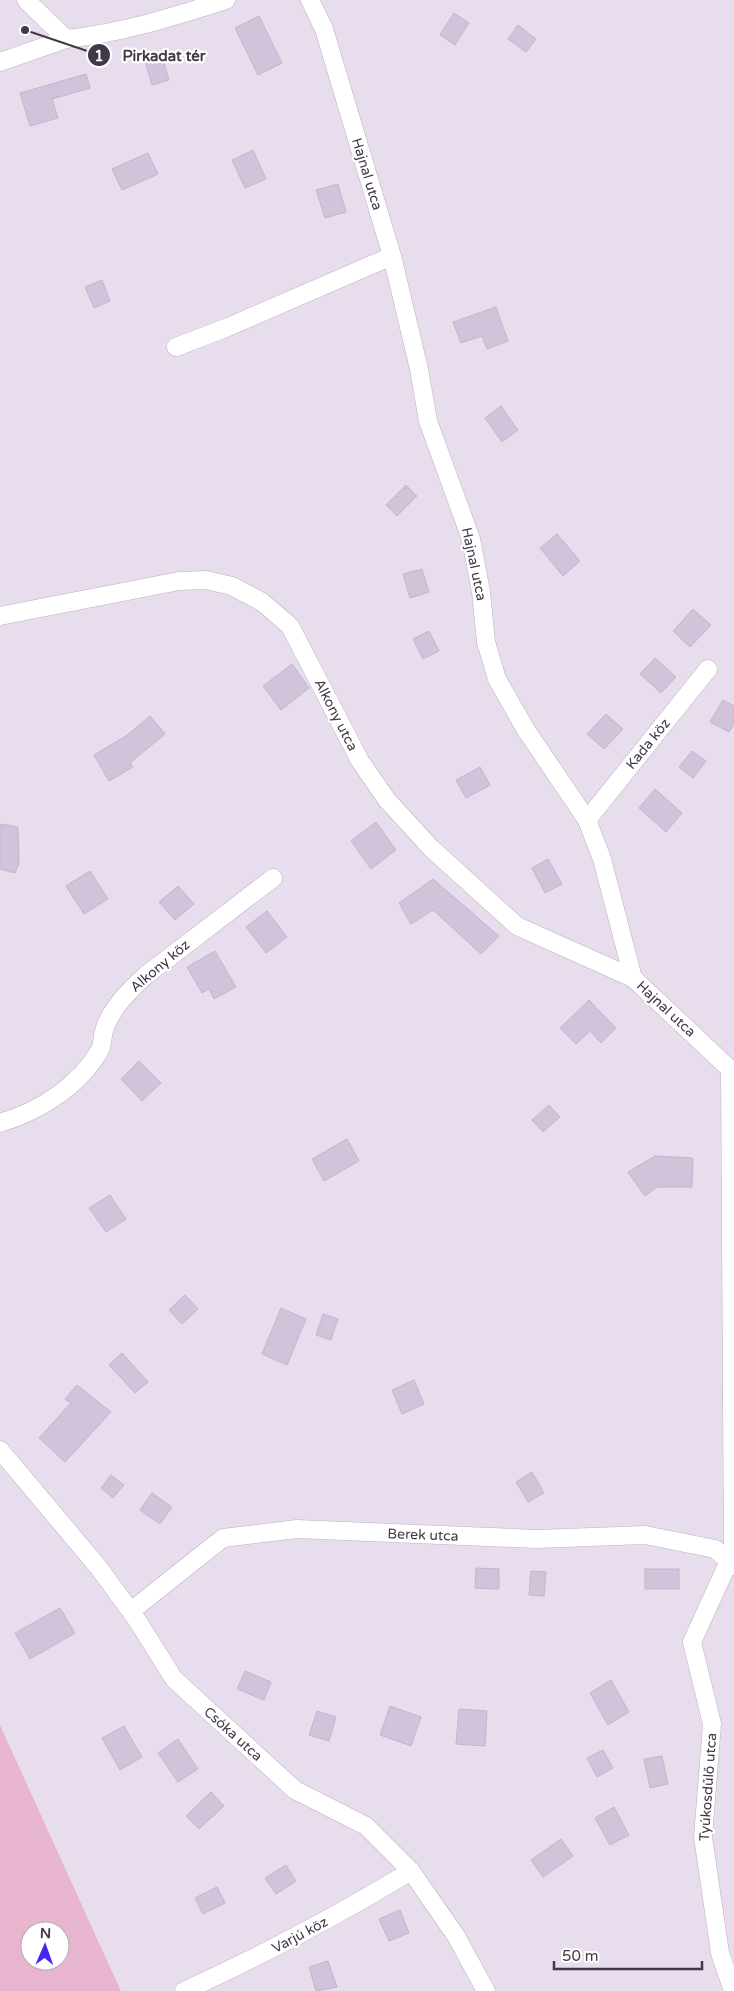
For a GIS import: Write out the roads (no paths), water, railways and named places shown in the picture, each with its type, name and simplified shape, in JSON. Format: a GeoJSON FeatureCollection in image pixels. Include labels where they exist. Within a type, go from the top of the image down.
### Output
{"type":"FeatureCollection","features":[{"type":"Feature","properties":{"kind":"street"},"geometry":{"type":"LineString","coordinates":[[26,0],[66,39]]}},
{"type":"Feature","properties":{"kind":"street"},"geometry":{"type":"LineString","coordinates":[[0,62],[66,39],[102,35],[148,25],[226,0]]}},
{"type":"Feature","properties":{"kind":"street","name":"Hajnal utca"},"geometry":{"type":"LineString","coordinates":[[310,0],[324,29],[392,256],[419,369],[428,421],[471,538],[481,592],[486,642],[497,679],[526,730],[587,820],[602,859],[633,978],[732,1071]]}},
{"type":"Feature","properties":{"kind":"street"},"geometry":{"type":"LineString","coordinates":[[176,347],[228,327],[392,256]]}},
{"type":"Feature","properties":{"kind":"street","name":"Alkony utca"},"geometry":{"type":"LineString","coordinates":[[0,616],[179,581],[206,580],[232,586],[262,602],[290,626],[360,761],[387,800],[431,848],[517,926],[633,978]]}},
{"type":"Feature","properties":{"kind":"street","name":"Kada köz"},"geometry":{"type":"LineString","coordinates":[[587,820],[708,668]]}},
{"type":"Feature","properties":{"kind":"street","name":"Alkony köz"},"geometry":{"type":"LineString","coordinates":[[0,1123],[58,1097],[82,1075],[102,1048],[104,1031],[113,1012],[128,992],[145,976],[273,878]]}},
{"type":"Feature","properties":{"kind":"street","name":"Tyúkosdűlő utca"},"geometry":{"type":"LineString","coordinates":[[732,1071],[732,1564],[692,1642],[712,1724],[703,1837],[720,1953],[733,1991]]}},
{"type":"Feature","properties":{"kind":"street","name":"Csóka utca"},"geometry":{"type":"LineString","coordinates":[[0,1450],[99,1568],[131,1611],[174,1679],[295,1790],[366,1826],[410,1871],[456,1936],[486,1991]]}},
{"type":"Feature","properties":{"kind":"street","name":"Berek utca"},"geometry":{"type":"LineString","coordinates":[[131,1611],[223,1538],[298,1529],[537,1539],[645,1535],[715,1549],[732,1564]]}},
{"type":"Feature","properties":{"kind":"street","name":"Varjú köz"},"geometry":{"type":"LineString","coordinates":[[184,1991],[269,1952],[344,1912],[410,1871]]}},
{"type":"Feature","properties":{"kind":"place","name":"Pirkadat tér"},"geometry":{"type":"Point","coordinates":[25,30]}}]}
